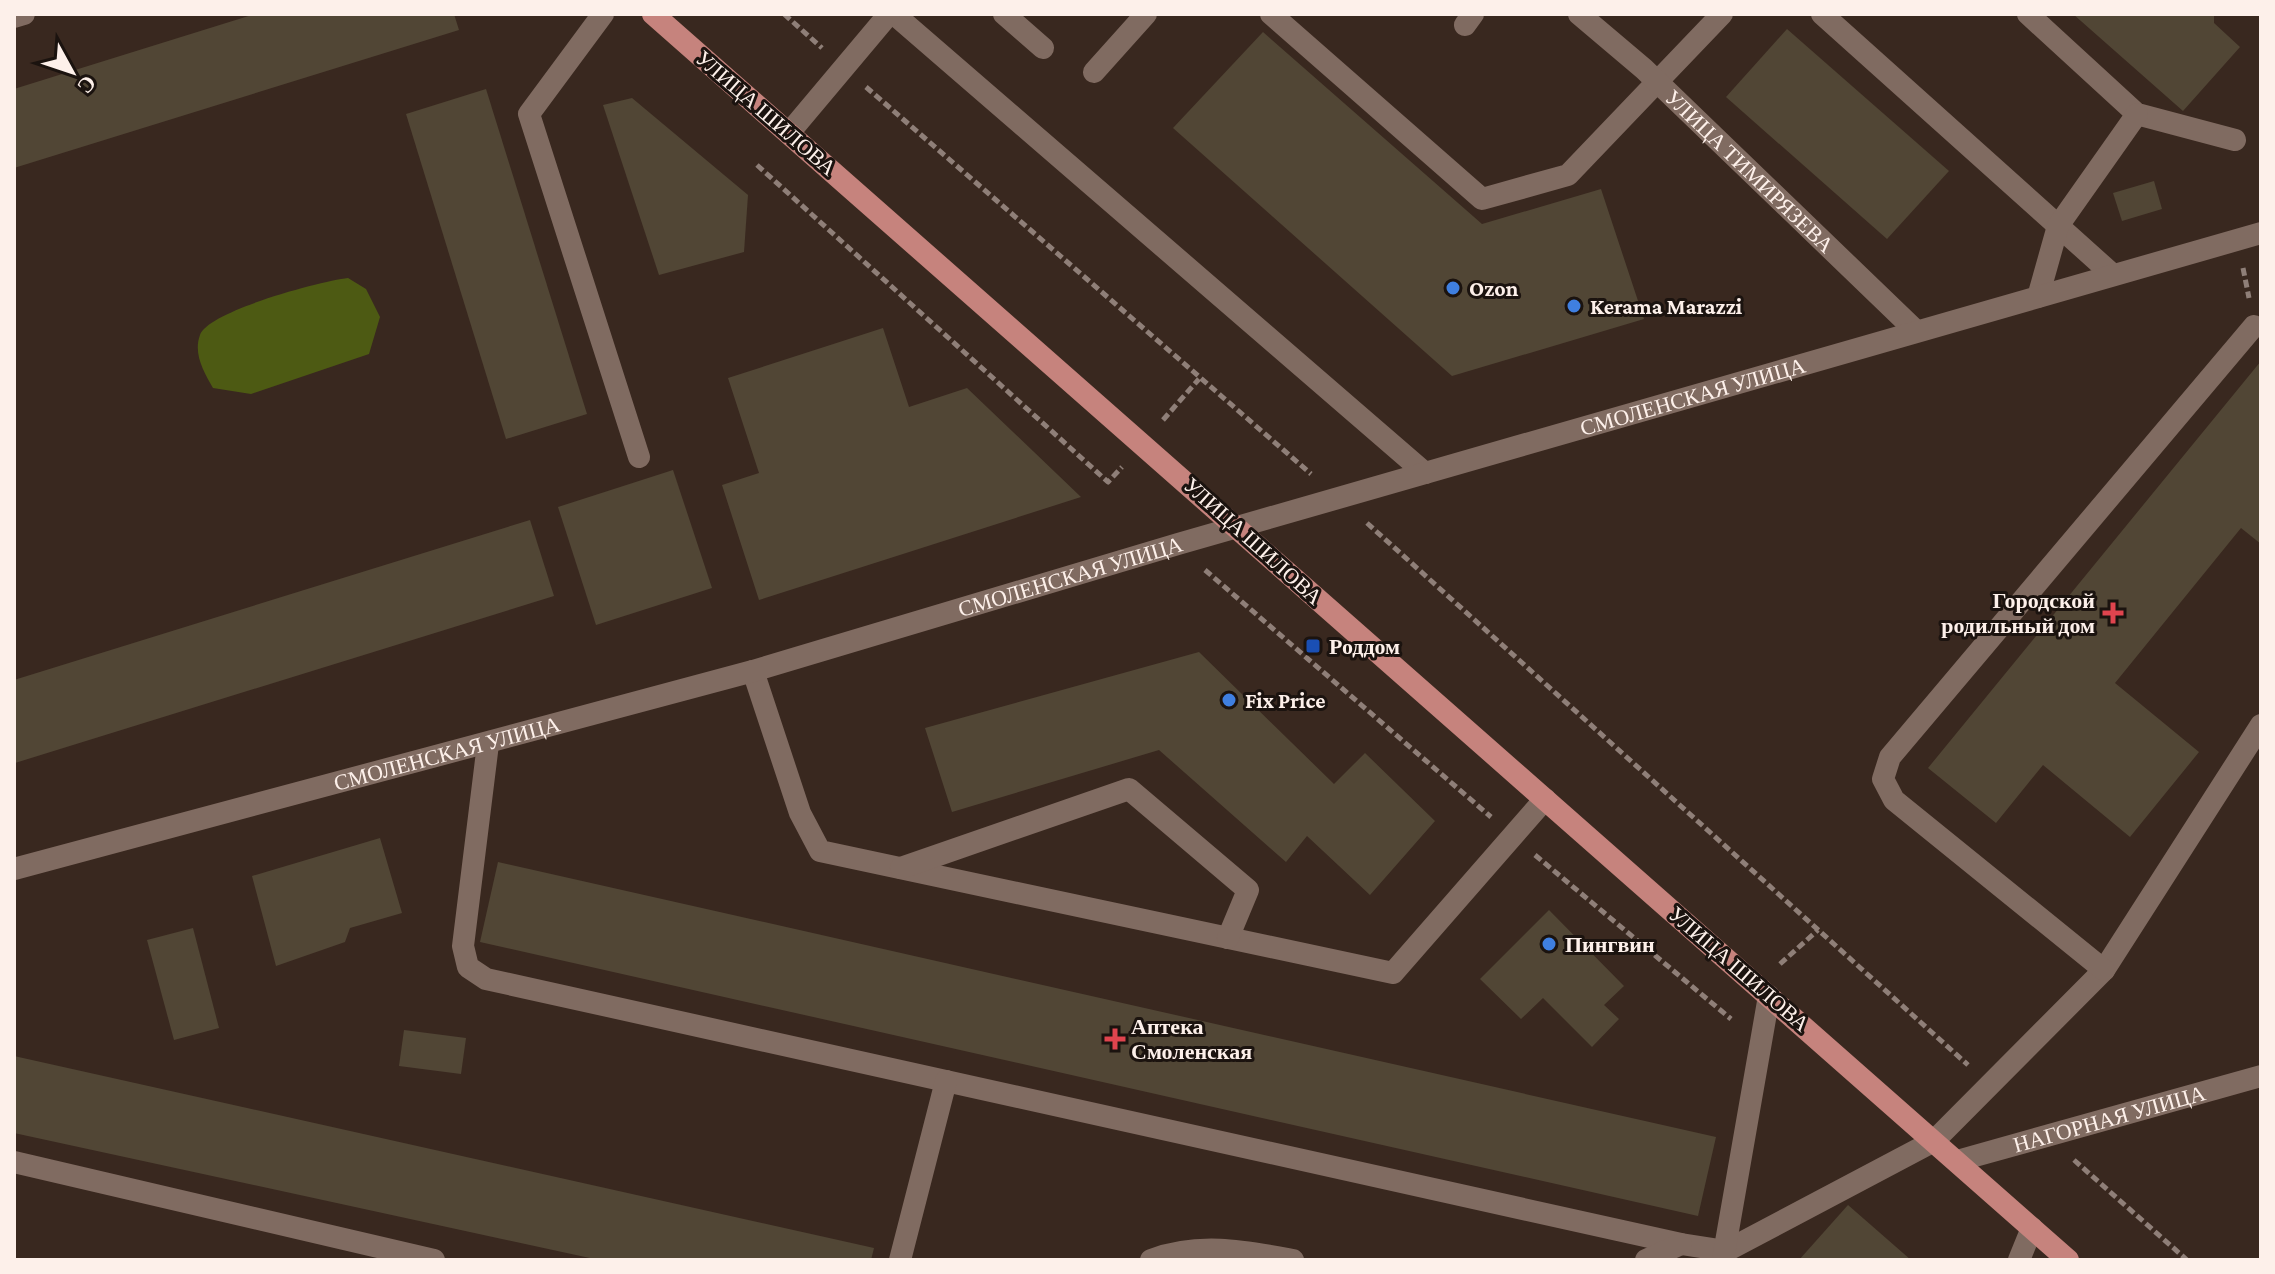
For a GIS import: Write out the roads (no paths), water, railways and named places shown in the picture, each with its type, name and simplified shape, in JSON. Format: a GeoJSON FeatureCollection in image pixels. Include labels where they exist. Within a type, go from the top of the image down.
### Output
{"type":"FeatureCollection","features":[{"type":"Feature","properties":{"kind":"main road","name":"УЛИЦА ШИЛОВА"},"geometry":{"type":"LineString","coordinates":[[653,14],[2068,1260]]}},
{"type":"Feature","properties":{"kind":"street"},"geometry":{"type":"LineString","coordinates":[[14,17],[24,14]]}},
{"type":"Feature","properties":{"kind":"street"},"geometry":{"type":"LineString","coordinates":[[603,14],[529,114],[639,457]]}},
{"type":"Feature","properties":{"kind":"street"},"geometry":{"type":"LineString","coordinates":[[789,133],[892,14],[1425,473]]}},
{"type":"Feature","properties":{"kind":"street"},"geometry":{"type":"LineString","coordinates":[[1004,14],[1043,48]]}},
{"type":"Feature","properties":{"kind":"street"},"geometry":{"type":"LineString","coordinates":[[1094,72],[1146,14]]}},
{"type":"Feature","properties":{"kind":"street"},"geometry":{"type":"LineString","coordinates":[[1271,14],[1482,199],[1568,175],[1722,14]]}},
{"type":"Feature","properties":{"kind":"street","name":"УЛИЦА ТИМИРЯЗЕВА"},"geometry":{"type":"LineString","coordinates":[[1579,14],[1659,83],[1916,331]]}},
{"type":"Feature","properties":{"kind":"street"},"geometry":{"type":"LineString","coordinates":[[1822,14],[2113,275]]}},
{"type":"Feature","properties":{"kind":"street"},"geometry":{"type":"LineString","coordinates":[[2028,14],[2137,114],[2235,140]]}},
{"type":"Feature","properties":{"kind":"street"},"geometry":{"type":"LineString","coordinates":[[2038,297],[2058,226],[2137,114]]}},
{"type":"Feature","properties":{"kind":"street","name":"СМОЛЕНСКАЯ УЛИЦА"},"geometry":{"type":"LineString","coordinates":[[14,869],[753,671],[1425,473],[2261,233]]}},
{"type":"Feature","properties":{"kind":"street"},"geometry":{"type":"LineString","coordinates":[[2104,970],[1894,800],[1883,779],[1890,757],[2254,326]]}},
{"type":"Feature","properties":{"kind":"street"},"geometry":{"type":"LineString","coordinates":[[753,671],[800,813],[820,851],[1393,973],[1545,799]]}},
{"type":"Feature","properties":{"kind":"street"},"geometry":{"type":"LineString","coordinates":[[488,744],[463,946],[468,967],[486,979],[1724,1255],[1934,1141],[1991,1086],[2104,970],[2261,725]]}},
{"type":"Feature","properties":{"kind":"street"},"geometry":{"type":"LineString","coordinates":[[900,868],[1129,789],[1248,890],[1228,938]]}},
{"type":"Feature","properties":{"kind":"street"},"geometry":{"type":"LineString","coordinates":[[1724,1255],[1769,996]]}},
{"type":"Feature","properties":{"kind":"street","name":"НАГОРНАЯ УЛИЦА"},"geometry":{"type":"LineString","coordinates":[[1957,1161],[2261,1076]]}},
{"type":"Feature","properties":{"kind":"street"},"geometry":{"type":"LineString","coordinates":[[900,1260],[946,1081]]}},
{"type":"Feature","properties":{"kind":"street"},"geometry":{"type":"LineString","coordinates":[[14,1162],[434,1260]]}},
{"type":"Feature","properties":{"kind":"street"},"geometry":{"type":"LineString","coordinates":[[2019,1260],[2032,1228]]}},
{"type":"Feature","properties":{"kind":"street"},"geometry":{"type":"LineString","coordinates":[[1646,1260],[1681,1244]]}},
{"type":"Feature","properties":{"kind":"street"},"geometry":{"type":"LineString","coordinates":[[1151,1260],[1167,1254],[1223,1247],[1293,1260]]}},
{"type":"Feature","properties":{"kind":"place","name":"Ozon"},"geometry":{"type":"Point","coordinates":[1453,288]}},
{"type":"Feature","properties":{"kind":"place","name":"Kerama Marazzi"},"geometry":{"type":"Point","coordinates":[1574,306]}},
{"type":"Feature","properties":{"kind":"place","name":"Городской родильный дом"},"geometry":{"type":"Point","coordinates":[2113,613]}},
{"type":"Feature","properties":{"kind":"place","name":"Роддом"},"geometry":{"type":"Point","coordinates":[1313,646]}},
{"type":"Feature","properties":{"kind":"place","name":"Fix Price"},"geometry":{"type":"Point","coordinates":[1229,700]}},
{"type":"Feature","properties":{"kind":"place","name":"Пингвин"},"geometry":{"type":"Point","coordinates":[1549,944]}},
{"type":"Feature","properties":{"kind":"place","name":"Аптека Смоленская"},"geometry":{"type":"Point","coordinates":[1115,1039]}}]}
